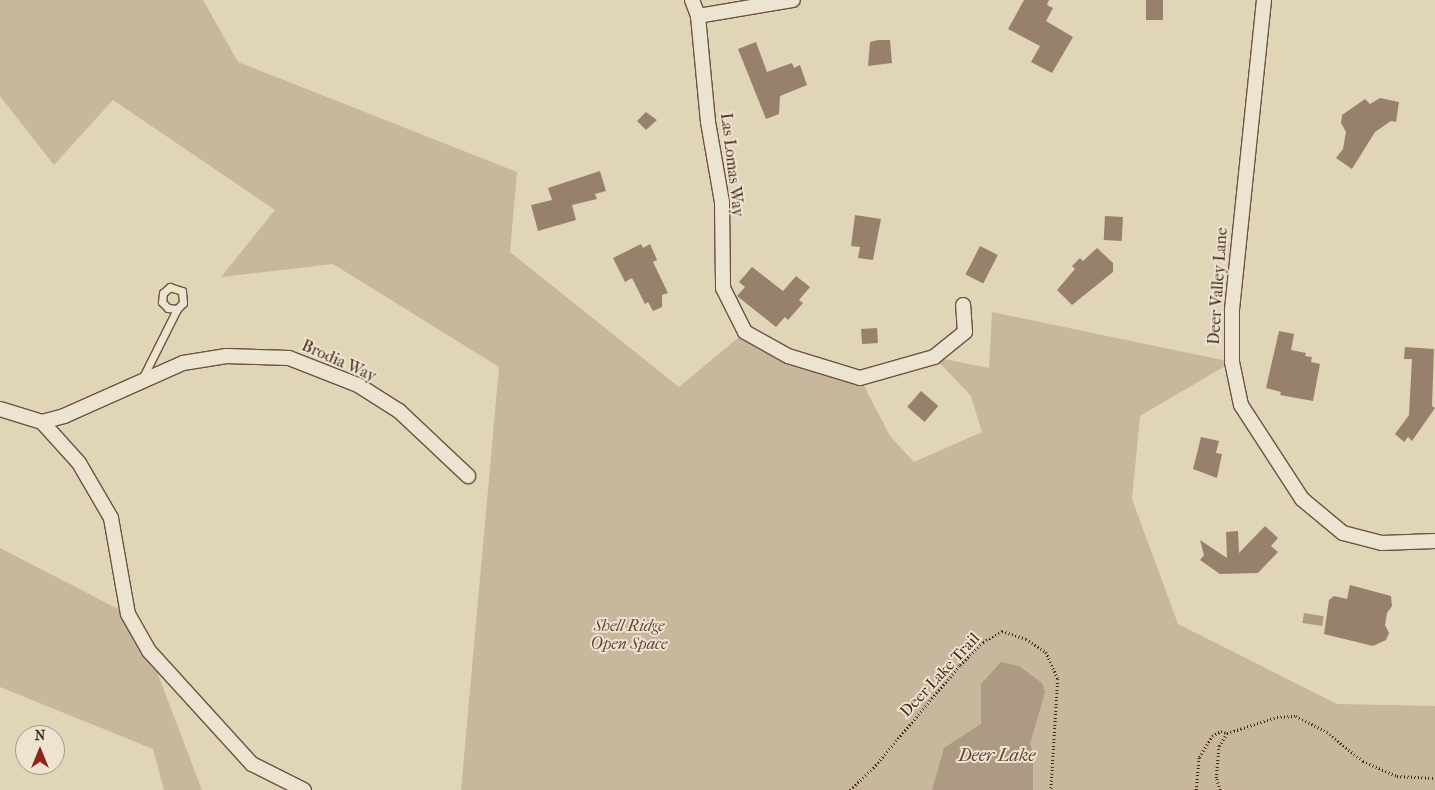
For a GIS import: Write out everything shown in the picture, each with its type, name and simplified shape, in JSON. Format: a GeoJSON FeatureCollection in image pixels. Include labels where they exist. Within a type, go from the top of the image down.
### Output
{"type":"FeatureCollection","features":[{"type":"Feature","properties":{"kind":"street","name":"Las Lomas Way"},"geometry":{"type":"LineString","coordinates":[[692,0],[698,16],[708,122],[722,202],[723,288],[745,332],[788,356],[860,378],[934,358],[965,332],[963,305]]}},
{"type":"Feature","properties":{"kind":"street"},"geometry":{"type":"LineString","coordinates":[[698,16],[793,0]]}},
{"type":"Feature","properties":{"kind":"street","name":"Deer Valley Lane"},"geometry":{"type":"LineString","coordinates":[[1264,0],[1232,310],[1232,362],[1241,405],[1302,499],[1342,532],[1382,543],[1435,541]]}},
{"type":"Feature","properties":{"kind":"street","name":"Brodia Way"},"geometry":{"type":"LineString","coordinates":[[42,422],[64,416],[183,363],[209,359],[289,358],[358,385],[399,411],[468,476]]}},
{"type":"Feature","properties":{"kind":"street"},"geometry":{"type":"LineString","coordinates":[[0,409],[42,422],[80,463],[111,518],[128,614],[149,651],[252,764],[304,790]]}},
{"type":"Feature","properties":{"kind":"lane"},"geometry":{"type":"LineString","coordinates":[[142,380],[177,309]]}},
{"type":"Feature","properties":{"kind":"path","name":"Deer Lake Trail"},"geometry":{"type":"LineString","coordinates":[[850,790],[873,768],[960,665],[983,642],[1002,631],[1026,639],[1046,652],[1058,678],[1051,790]]}},
{"type":"Feature","properties":{"kind":"path"},"geometry":{"type":"LineString","coordinates":[[1196,790],[1199,756],[1212,736],[1220,732],[1227,734],[1277,717],[1296,716],[1324,730],[1363,761],[1380,769],[1397,776],[1435,778]]}},
{"type":"Feature","properties":{"kind":"path"},"geometry":{"type":"LineString","coordinates":[[1220,790],[1216,778],[1219,746],[1227,734]]}},
{"type":"Feature","properties":{"kind":"green space","name":"Shell Ridge Open Space"},"geometry":{"type":"Polygon","coordinates":[[[0,0],[203,0],[238,62],[517,172],[510,252],[679,387],[745,332],[860,378],[890,436],[914,462],[982,432],[971,396],[934,357],[989,368],[992,312],[1232,362],[1140,416],[1132,499],[1178,624],[1337,704],[1435,706],[1435,790],[461,790],[499,367],[333,264],[221,277],[275,210],[113,100],[54,165],[0,96],[0,0]]]}},
{"type":"Feature","properties":{"kind":"green space"},"geometry":{"type":"Polygon","coordinates":[[[0,548],[128,614],[149,651],[202,790],[164,790],[153,749],[0,687],[0,548]]]}},
{"type":"Feature","properties":{"kind":"water"},"geometry":{"type":"Polygon","coordinates":[[[1304,613],[1324,616],[1322,626],[1302,623],[1304,613]]]}},
{"type":"Feature","properties":{"kind":"water","name":"Deer Lake"},"geometry":{"type":"Polygon","coordinates":[[[1001,662],[1019,666],[1042,683],[1045,692],[1030,744],[1033,751],[1033,790],[932,790],[944,748],[981,724],[981,684],[1001,662]]]}},
{"type":"Feature","properties":{"kind":"building"},"geometry":{"type":"Polygon","coordinates":[[[1024,0],[1049,0],[1047,5],[1053,8],[1046,21],[1073,37],[1052,73],[1031,62],[1040,46],[1008,29],[1024,0]]]}},
{"type":"Feature","properties":{"kind":"building"},"geometry":{"type":"Polygon","coordinates":[[[1146,0],[1163,0],[1163,20],[1146,20],[1146,0]]]}},
{"type":"Feature","properties":{"kind":"building"},"geometry":{"type":"Polygon","coordinates":[[[890,40],[892,63],[868,66],[870,42],[890,40]]]}},
{"type":"Feature","properties":{"kind":"building"},"geometry":{"type":"Polygon","coordinates":[[[756,42],[767,72],[792,63],[794,68],[800,65],[807,85],[780,96],[779,114],[766,119],[738,49],[756,42]]]}},
{"type":"Feature","properties":{"kind":"building"},"geometry":{"type":"Polygon","coordinates":[[[1380,98],[1399,102],[1396,122],[1391,121],[1375,132],[1352,169],[1336,158],[1343,149],[1346,132],[1341,123],[1342,115],[1365,99],[1370,104],[1380,98]]]}},
{"type":"Feature","properties":{"kind":"building"},"geometry":{"type":"Polygon","coordinates":[[[646,112],[657,120],[646,130],[637,121],[646,112]]]}},
{"type":"Feature","properties":{"kind":"building"},"geometry":{"type":"Polygon","coordinates":[[[600,171],[606,191],[595,194],[597,199],[572,205],[576,220],[538,231],[531,205],[552,200],[548,188],[600,171]]]}},
{"type":"Feature","properties":{"kind":"building"},"geometry":{"type":"Polygon","coordinates":[[[855,215],[881,219],[873,260],[858,258],[860,247],[851,246],[855,215]]]}},
{"type":"Feature","properties":{"kind":"building"},"geometry":{"type":"Polygon","coordinates":[[[1105,216],[1123,217],[1122,241],[1104,240],[1105,216]]]}},
{"type":"Feature","properties":{"kind":"building"},"geometry":{"type":"Polygon","coordinates":[[[641,244],[643,248],[650,244],[657,260],[653,262],[668,293],[662,295],[662,307],[653,311],[648,302],[645,304],[632,278],[625,282],[613,258],[641,244]]]}},
{"type":"Feature","properties":{"kind":"building"},"geometry":{"type":"Polygon","coordinates":[[[980,246],[998,255],[983,284],[965,275],[980,246]]]}},
{"type":"Feature","properties":{"kind":"building"},"geometry":{"type":"Polygon","coordinates":[[[1097,248],[1113,263],[1113,272],[1072,305],[1057,290],[1075,269],[1072,266],[1080,258],[1083,261],[1097,248]]]}},
{"type":"Feature","properties":{"kind":"building"},"geometry":{"type":"Polygon","coordinates":[[[752,267],[783,291],[796,276],[810,287],[799,300],[803,303],[788,320],[785,317],[776,327],[737,296],[745,287],[739,282],[752,267]]]}},
{"type":"Feature","properties":{"kind":"building"},"geometry":{"type":"Polygon","coordinates":[[[877,328],[878,343],[862,344],[861,329],[877,328]]]}},
{"type":"Feature","properties":{"kind":"building"},"geometry":{"type":"Polygon","coordinates":[[[1279,331],[1294,334],[1291,350],[1306,353],[1305,356],[1312,357],[1311,362],[1320,364],[1313,401],[1280,395],[1281,392],[1266,388],[1279,331]]]}},
{"type":"Feature","properties":{"kind":"building"},"geometry":{"type":"Polygon","coordinates":[[[1405,347],[1434,349],[1432,406],[1435,408],[1412,441],[1408,437],[1404,442],[1395,434],[1409,415],[1412,359],[1404,359],[1405,347]]]}},
{"type":"Feature","properties":{"kind":"building"},"geometry":{"type":"Polygon","coordinates":[[[921,391],[938,406],[925,422],[907,407],[921,391]]]}},
{"type":"Feature","properties":{"kind":"building"},"geometry":{"type":"Polygon","coordinates":[[[1201,437],[1219,441],[1216,453],[1222,454],[1217,478],[1193,469],[1201,437]]]}},
{"type":"Feature","properties":{"kind":"building"},"geometry":{"type":"Polygon","coordinates":[[[1265,526],[1278,538],[1271,546],[1278,552],[1258,573],[1220,574],[1200,560],[1204,555],[1200,540],[1227,558],[1226,532],[1238,531],[1239,553],[1265,526]]]}},
{"type":"Feature","properties":{"kind":"building"},"geometry":{"type":"Polygon","coordinates":[[[1350,585],[1391,596],[1392,606],[1387,613],[1385,625],[1389,633],[1386,640],[1373,646],[1324,634],[1329,600],[1334,596],[1347,599],[1350,585]]]}}]}
